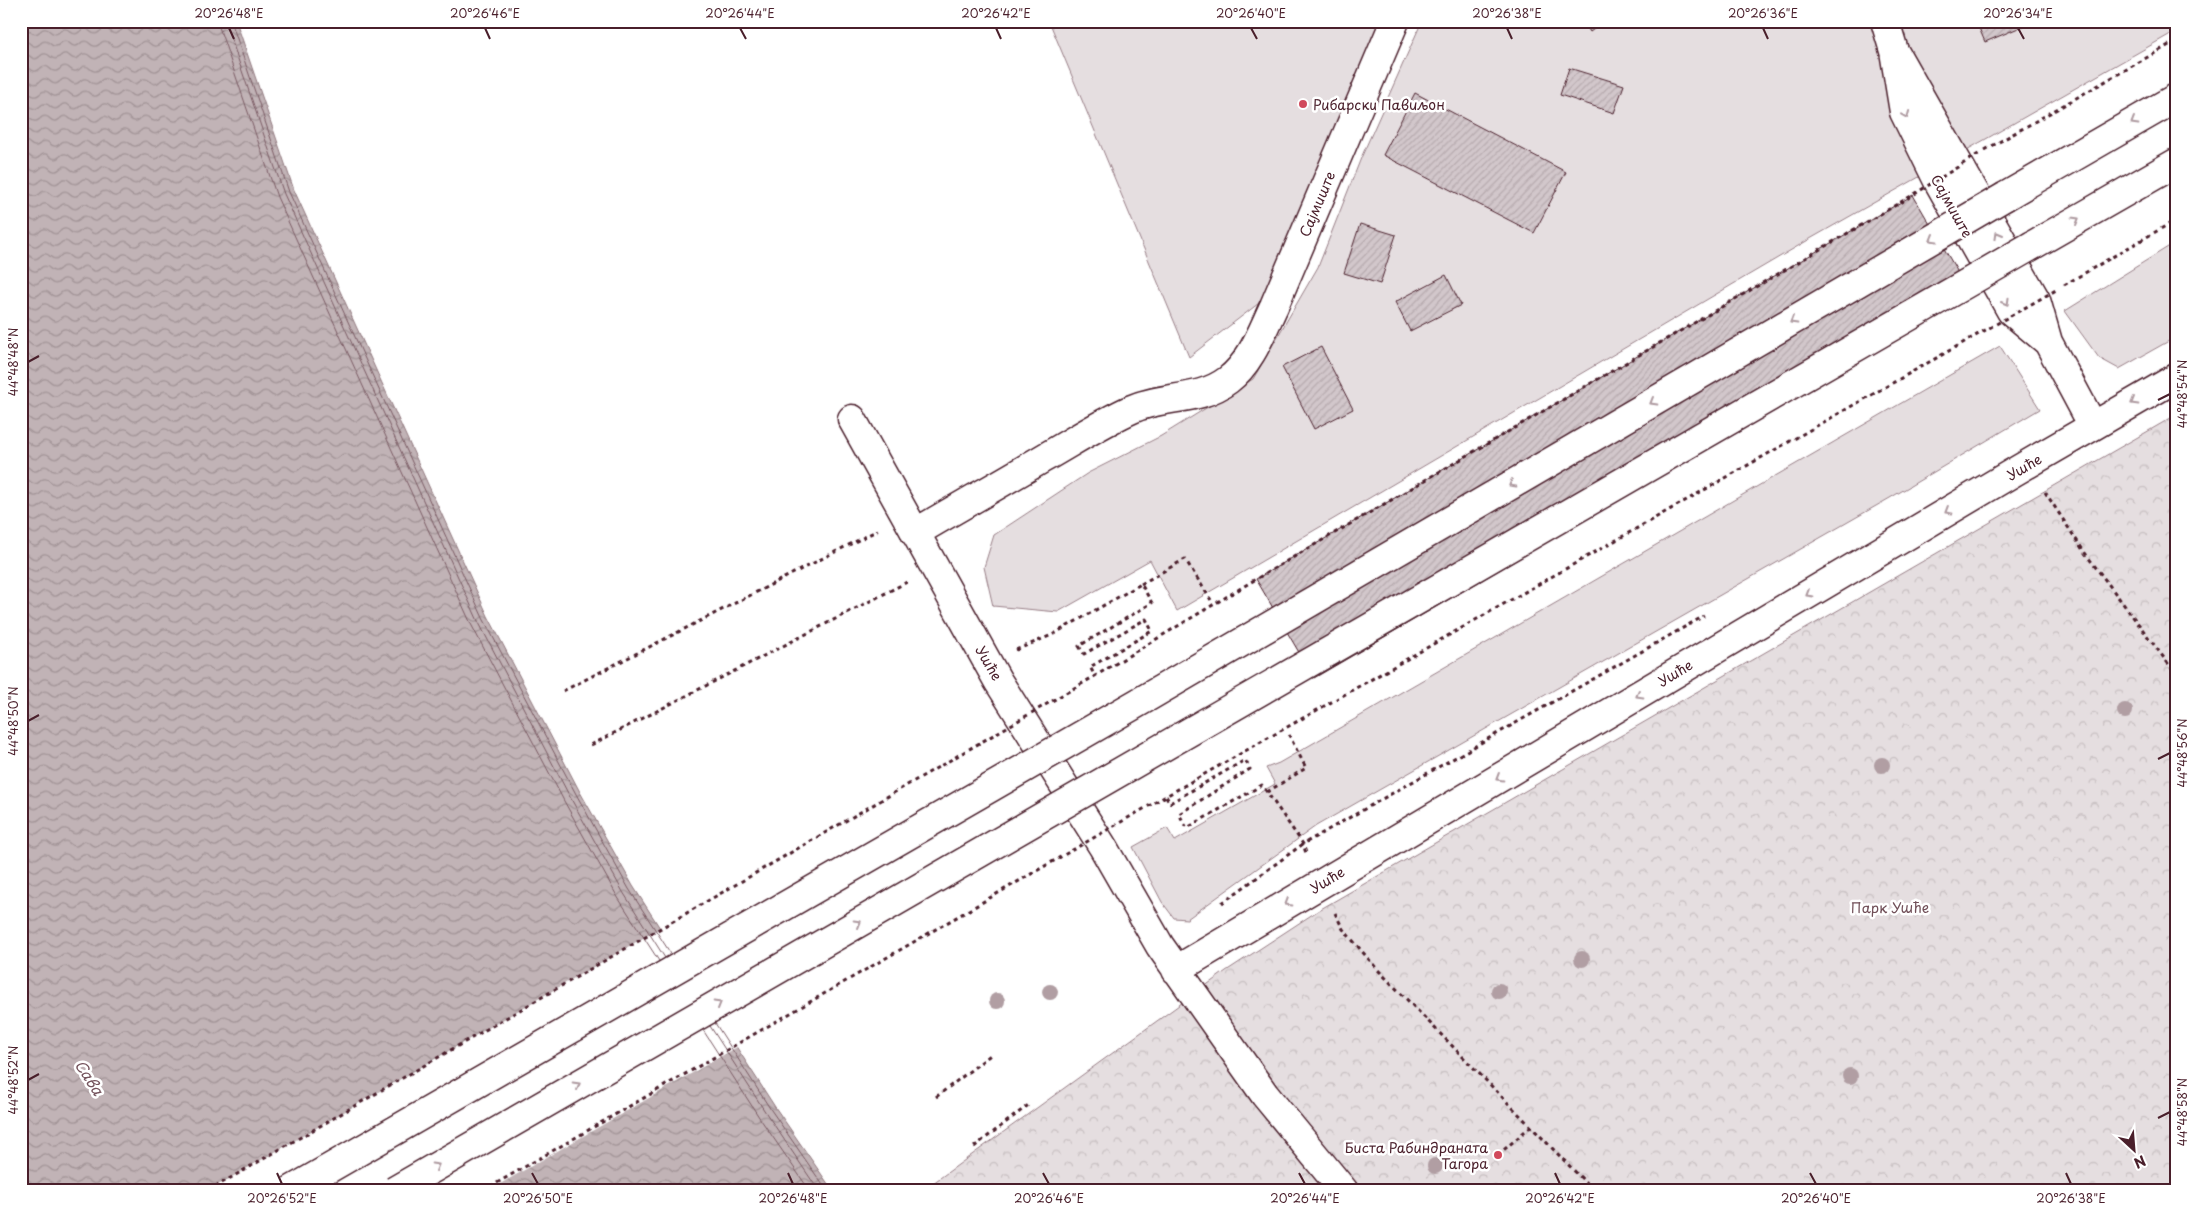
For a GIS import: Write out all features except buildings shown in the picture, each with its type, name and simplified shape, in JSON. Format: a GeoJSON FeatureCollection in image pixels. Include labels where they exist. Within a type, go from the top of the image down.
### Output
{"type":"FeatureCollection","features":[{"type":"Feature","properties":{"kind":"main road","name":"Сајмиште"},"geometry":{"type":"LineString","coordinates":[[910,524],[1126,412],[1159,400],[1200,394],[1229,379],[1242,366],[1257,342],[1274,306],[1395,21]]}},
{"type":"Feature","properties":{"kind":"main road","name":"Сајмиште"},"geometry":{"type":"LineString","coordinates":[[1885,21],[1894,51],[1904,112],[1938,183],[2011,311],[2048,342],[2093,426]]}},
{"type":"Feature","properties":{"kind":"main road"},"geometry":{"type":"LineString","coordinates":[[290,1191],[1157,692],[2176,98]]}},
{"type":"Feature","properties":{"kind":"main road"},"geometry":{"type":"LineString","coordinates":[[394,1191],[2176,163]]}},
{"type":"Feature","properties":{"kind":"main road","name":"Ушће"},"geometry":{"type":"LineString","coordinates":[[1176,970],[2176,378]]}},
{"type":"Feature","properties":{"kind":"main road","name":"Ушће"},"geometry":{"type":"LineString","coordinates":[[852,419],[987,661],[1176,970],[1265,1095],[1344,1191]]}},
{"type":"Feature","properties":{"kind":"path"},"geometry":{"type":"LineString","coordinates":[[208,1191],[1095,676],[1256,579],[1904,200],[1980,153],[2176,41]]}},
{"type":"Feature","properties":{"kind":"path"},"geometry":{"type":"LineString","coordinates":[[482,1191],[1166,796],[2176,220]]}},
{"type":"Feature","properties":{"kind":"path"},"geometry":{"type":"LineString","coordinates":[[2027,465],[2085,553],[2176,674]]}},
{"type":"Feature","properties":{"kind":"path"},"geometry":{"type":"LineString","coordinates":[[563,691],[910,524]]}},
{"type":"Feature","properties":{"kind":"path"},"geometry":{"type":"LineString","coordinates":[[987,661],[1052,635],[1186,559],[1211,600]]}},
{"type":"Feature","properties":{"kind":"path"},"geometry":{"type":"LineString","coordinates":[[591,745],[935,568]]}},
{"type":"Feature","properties":{"kind":"path"},"geometry":{"type":"LineString","coordinates":[[1095,676],[1090,667],[1152,631],[1146,619],[1084,654],[1079,646],[1152,603],[1141,584]]}},
{"type":"Feature","properties":{"kind":"path"},"geometry":{"type":"LineString","coordinates":[[1267,792],[1306,768],[1289,735]]}},
{"type":"Feature","properties":{"kind":"path"},"geometry":{"type":"LineString","coordinates":[[1166,796],[1170,803],[1245,760],[1250,769],[1179,814],[1187,828],[1262,785],[1303,844],[1318,885],[1343,928],[1378,970],[1594,1191]]}},
{"type":"Feature","properties":{"kind":"path"},"geometry":{"type":"LineString","coordinates":[[1215,908],[1303,844]]}},
{"type":"Feature","properties":{"kind":"path"},"geometry":{"type":"LineString","coordinates":[[936,1097],[993,1053]]}},
{"type":"Feature","properties":{"kind":"path"},"geometry":{"type":"LineString","coordinates":[[974,1147],[1031,1103]]}},
{"type":"Feature","properties":{"kind":"path"},"geometry":{"type":"LineString","coordinates":[[1498,1155],[1531,1126]]}},
{"type":"Feature","properties":{"kind":"green space"},"geometry":{"type":"Polygon","coordinates":[[[1049,21],[1383,21],[1263,300],[1189,357],[1049,21]]]}},
{"type":"Feature","properties":{"kind":"green space"},"geometry":{"type":"Polygon","coordinates":[[[1422,21],[2176,21],[2176,31],[1810,239],[1177,611],[1150,560],[1058,612],[993,606],[984,567],[994,535],[1088,473],[1161,436],[1253,379],[1318,267],[1361,158],[1422,21]]]}},
{"type":"Feature","properties":{"kind":"green space"},"geometry":{"type":"Polygon","coordinates":[[[2176,242],[2176,337],[2119,369],[2099,358],[2065,311],[2176,242]]]}},
{"type":"Feature","properties":{"kind":"green space"},"geometry":{"type":"Polygon","coordinates":[[[2000,346],[2040,409],[1890,498],[1316,826],[1187,919],[1174,918],[1162,902],[1133,847],[1167,828],[1175,841],[1275,784],[1266,768],[1279,763],[2000,346]]]}},
{"type":"Feature","properties":{"kind":"green space","name":"Парк Ушће"},"geometry":{"type":"Polygon","coordinates":[[[2176,415],[2176,1191],[922,1191],[1226,971],[1319,910],[2176,415]]]}},
{"type":"Feature","properties":{"kind":"water","name":"Сава"},"geometry":{"type":"Polygon","coordinates":[[[21,21],[236,21],[294,190],[488,616],[580,792],[633,886],[775,1107],[833,1191],[21,1191],[21,21]]]}},
{"type":"Feature","properties":{"kind":"pier"},"geometry":{"type":"Polygon","coordinates":[[[662,927],[739,1046],[488,1191],[208,1191],[662,927]]]}},
{"type":"Feature","properties":{"kind":"place","name":"Рибарски Павиљон"},"geometry":{"type":"Point","coordinates":[1303,104]}},
{"type":"Feature","properties":{"kind":"place","name":"Биста Рабиндраната Тагора"},"geometry":{"type":"Point","coordinates":[1498,1155]}}]}
